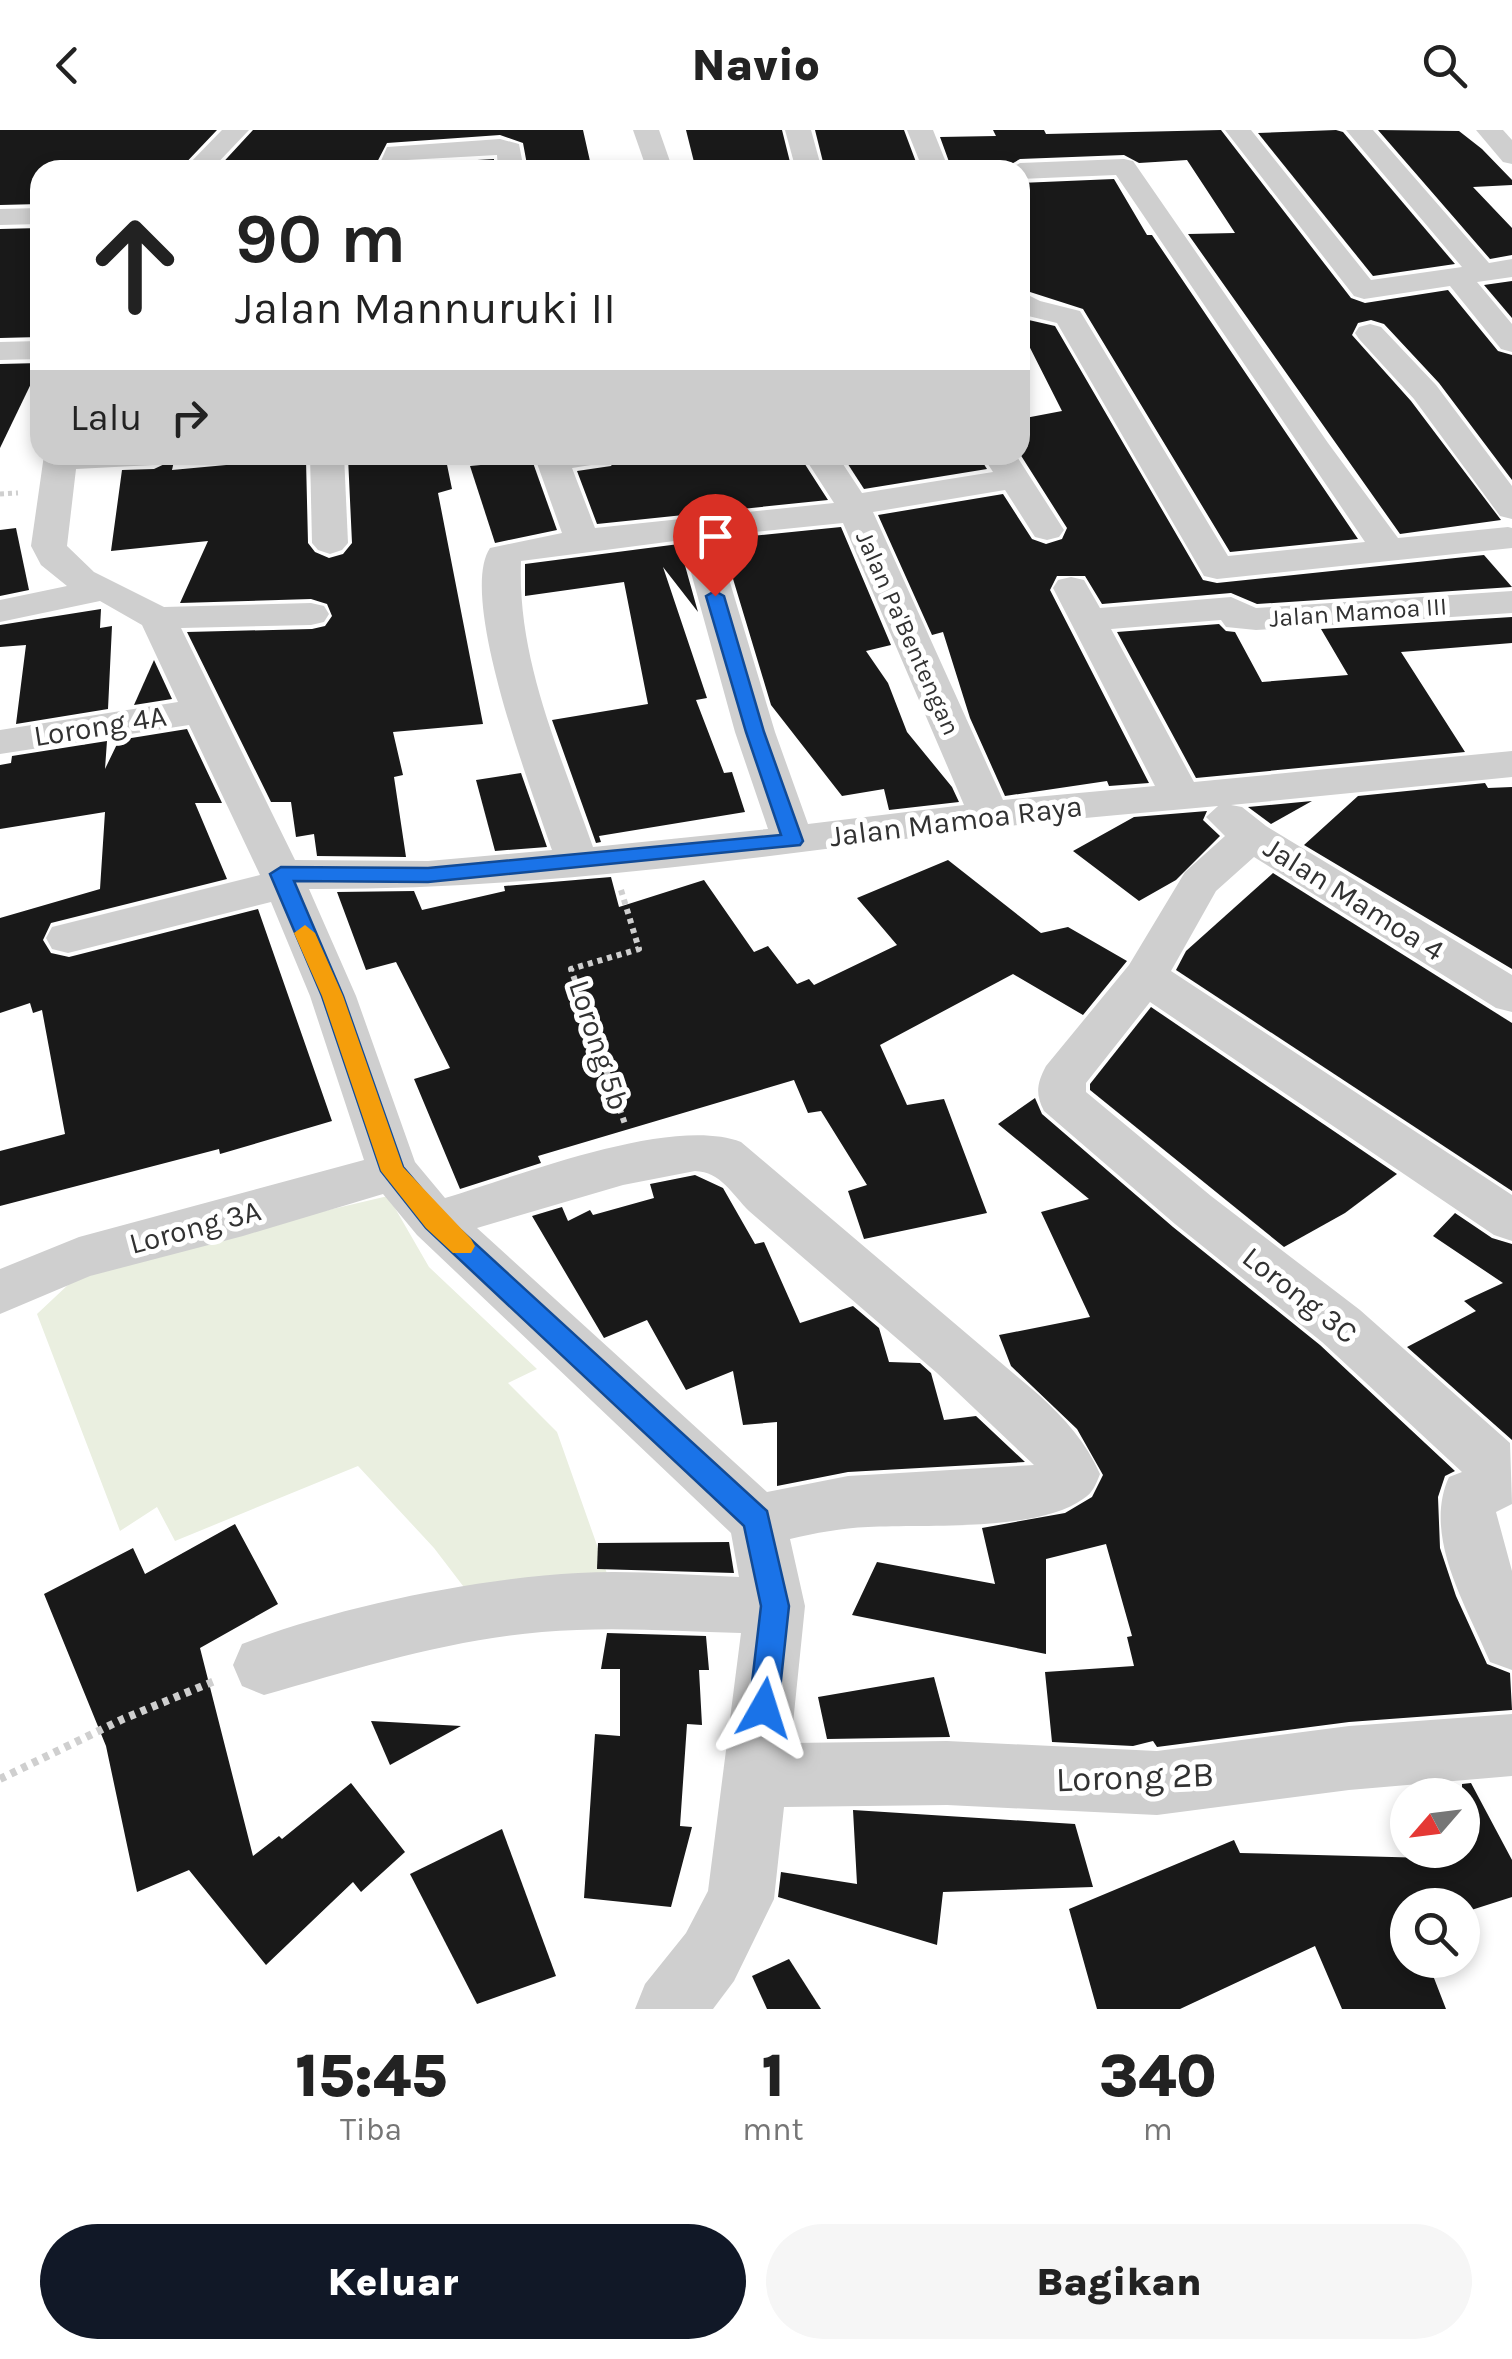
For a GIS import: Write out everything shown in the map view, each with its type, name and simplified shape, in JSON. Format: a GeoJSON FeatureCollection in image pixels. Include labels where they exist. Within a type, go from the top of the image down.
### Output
{"type":"FeatureCollection","features":[{"type":"Feature","properties":{"kind":"street"},"geometry":{"type":"LineString","coordinates":[[206,160],[236,130]]}},
{"type":"Feature","properties":{"kind":"street"},"geometry":{"type":"LineString","coordinates":[[646,130],[656,160]]}},
{"type":"Feature","properties":{"kind":"street"},"geometry":{"type":"LineString","coordinates":[[798,130],[806,160]]}},
{"type":"Feature","properties":{"kind":"street"},"geometry":{"type":"LineString","coordinates":[[920,130],[932,160]]}},
{"type":"Feature","properties":{"kind":"street"},"geometry":{"type":"LineString","coordinates":[[1238,130],[1364,290],[1512,268]]}},
{"type":"Feature","properties":{"kind":"street"},"geometry":{"type":"LineString","coordinates":[[1360,130],[1470,274],[1512,343]]}},
{"type":"Feature","properties":{"kind":"street"},"geometry":{"type":"LineString","coordinates":[[1489,130],[1512,156]]}},
{"type":"Feature","properties":{"kind":"street"},"geometry":{"type":"LineString","coordinates":[[391,160],[392,155],[402,152],[500,147],[510,150],[510,160]]}},
{"type":"Feature","properties":{"kind":"street"},"geometry":{"type":"LineString","coordinates":[[1030,170],[1114,154],[1389,550]]}},
{"type":"Feature","properties":{"kind":"street"},"geometry":{"type":"LineString","coordinates":[[0,217],[30,216]]}},
{"type":"Feature","properties":{"kind":"street"},"geometry":{"type":"LineString","coordinates":[[1030,309],[1061,312],[1069,318],[1216,568],[1511,533],[1425,392],[1370,333]]}},
{"type":"Feature","properties":{"kind":"street"},"geometry":{"type":"LineString","coordinates":[[0,351],[30,350]]}},
{"type":"Feature","properties":{"kind":"street"},"geometry":{"type":"LineString","coordinates":[[60,465],[48,546],[65,568],[81,580],[106,588],[157,618],[311,614]]}},
{"type":"Feature","properties":{"kind":"street"},"geometry":{"type":"LineString","coordinates":[[328,465],[330,544]]}},
{"type":"Feature","properties":{"kind":"street"},"geometry":{"type":"LineString","coordinates":[[555,465],[582,540]]}},
{"type":"Feature","properties":{"kind":"street","name":"Jalan Pa'Bentengan"},"geometry":{"type":"LineString","coordinates":[[826,465],[854,508],[989,814]]}},
{"type":"Feature","properties":{"kind":"street"},"geometry":{"type":"LineString","coordinates":[[594,860],[507,646],[500,582],[503,556],[508,552],[854,508],[1006,467],[1047,530]]}},
{"type":"Feature","properties":{"kind":"street"},"geometry":{"type":"LineString","coordinates":[[696,529],[744,698],[793,841]]}},
{"type":"Feature","properties":{"kind":"street"},"geometry":{"type":"LineString","coordinates":[[0,611],[106,588]]}},
{"type":"Feature","properties":{"kind":"street","name":"Jalan Mamoa III"},"geometry":{"type":"LineString","coordinates":[[1191,797],[1080,604],[1230,608],[1239,619],[1256,619],[1512,602]]}},
{"type":"Feature","properties":{"kind":"street"},"geometry":{"type":"LineString","coordinates":[[157,618],[282,879],[332,996],[393,1171],[435,1221],[757,1520],[775,1606],[742,1899],[710,1957],[670,2009]]}},
{"type":"Feature","properties":{"kind":"street","name":"Lorong 4A"},"geometry":{"type":"LineString","coordinates":[[0,742],[200,711]]}},
{"type":"Feature","properties":{"kind":"street","name":"Jalan Mamoa Raya"},"geometry":{"type":"LineString","coordinates":[[68,938],[282,879],[428,875],[594,860],[793,841],[989,814],[1512,764]]}},
{"type":"Feature","properties":{"kind":"street","name":"Jalan Mamoa 4"},"geometry":{"type":"LineString","coordinates":[[1191,797],[1512,996]]}},
{"type":"Feature","properties":{"kind":"street"},"geometry":{"type":"LineString","coordinates":[[1252,836],[1200,882],[1144,976],[1512,1222]]}},
{"type":"Feature","properties":{"kind":"street","name":"Lorong 3C"},"geometry":{"type":"LineString","coordinates":[[1144,976],[1063,1079],[1061,1098],[1179,1199],[1340,1326],[1490,1461],[1497,1480],[1490,1488],[1468,1495],[1464,1506],[1470,1532],[1512,1640]]}},
{"type":"Feature","properties":{"kind":"street"},"geometry":{"type":"LineString","coordinates":[[435,1221],[639,1163],[695,1151],[715,1152],[729,1159],[1048,1440],[1072,1474],[1062,1486],[996,1496],[848,1502],[757,1520]]}},
{"type":"Feature","properties":{"kind":"street","name":"Lorong 3A"},"geometry":{"type":"LineString","coordinates":[[0,1292],[79,1258],[243,1216],[393,1171]]}},
{"type":"Feature","properties":{"kind":"street"},"geometry":{"type":"LineString","coordinates":[[264,1665],[391,1630],[576,1601],[775,1606]]}},
{"type":"Feature","properties":{"kind":"street","name":"Lorong 2B"},"geometry":{"type":"LineString","coordinates":[[756,1775],[947,1773],[1157,1783],[1349,1758],[1512,1745]]}},
{"type":"Feature","properties":{"kind":"path","name":"Lorong 5b"},"geometry":{"type":"LineString","coordinates":[[594,860],[640,949],[571,969],[639,1163]]}},
{"type":"Feature","properties":{"kind":"path"},"geometry":{"type":"LineString","coordinates":[[0,1778],[186,1692],[264,1665]]}},
{"type":"Feature","properties":{"kind":"shaded area"},"geometry":{"type":"Polygon","coordinates":[[[388,1196],[429,1267],[537,1369],[508,1383],[557,1432],[610,1582],[473,1599],[434,1548],[358,1466],[175,1541],[157,1507],[120,1531],[37,1314],[87,1267],[388,1196]]]}},
{"type":"Feature","properties":{"kind":"building"},"geometry":{"type":"Polygon","coordinates":[[[0,130],[217,130],[188,160],[30,160],[30,204],[0,205],[0,130]]]}},
{"type":"Feature","properties":{"kind":"building"},"geometry":{"type":"Polygon","coordinates":[[[253,130],[583,130],[590,160],[526,160],[523,143],[500,135],[387,143],[378,160],[225,160],[253,130]]]}},
{"type":"Feature","properties":{"kind":"building"},"geometry":{"type":"Polygon","coordinates":[[[686,130],[782,130],[790,160],[694,160],[686,130]]]}},
{"type":"Feature","properties":{"kind":"building"},"geometry":{"type":"Polygon","coordinates":[[[815,130],[904,130],[915,160],[822,160],[815,130]]]}},
{"type":"Feature","properties":{"kind":"building"},"geometry":{"type":"Polygon","coordinates":[[[993,130],[1044,130],[1046,134],[1221,130],[1351,298],[1365,303],[1448,290],[1498,351],[1512,355],[1512,480],[1439,383],[1384,324],[1371,320],[1358,323],[1352,335],[1411,401],[1501,520],[1400,534],[1188,234],[1235,233],[1187,160],[1139,163],[1124,155],[948,160],[940,137],[996,136],[993,130]]]}},
{"type":"Feature","properties":{"kind":"building"},"geometry":{"type":"Polygon","coordinates":[[[1378,130],[1459,131],[1482,149],[1512,180],[1512,185],[1473,187],[1512,228],[1512,255],[1490,259],[1378,130]]]}},
{"type":"Feature","properties":{"kind":"building"},"geometry":{"type":"Polygon","coordinates":[[[1343,132],[1455,264],[1373,276],[1258,133],[1343,132]]]}},
{"type":"Feature","properties":{"kind":"building"},"geometry":{"type":"Polygon","coordinates":[[[1114,179],[1147,235],[1152,235],[1358,539],[1230,552],[1083,309],[1030,292],[1030,183],[1114,179]]]}},
{"type":"Feature","properties":{"kind":"building"},"geometry":{"type":"Polygon","coordinates":[[[30,228],[30,337],[0,338],[0,229],[30,228]]]}},
{"type":"Feature","properties":{"kind":"building"},"geometry":{"type":"Polygon","coordinates":[[[1512,281],[1512,318],[1484,285],[1512,281]]]}},
{"type":"Feature","properties":{"kind":"building"},"geometry":{"type":"Polygon","coordinates":[[[1030,320],[1055,326],[1203,580],[1217,583],[1484,555],[1512,587],[1257,604],[1231,593],[1102,604],[1085,576],[1057,576],[1050,590],[1149,783],[1109,786],[1107,781],[1005,796],[970,718],[943,632],[932,635],[878,515],[1003,494],[1032,539],[1046,544],[1062,539],[1067,528],[1027,465],[1030,465],[1030,417],[1062,411],[1030,348],[1030,320]]]}},
{"type":"Feature","properties":{"kind":"building"},"geometry":{"type":"Polygon","coordinates":[[[30,363],[30,386],[0,448],[0,364],[30,363]]]}},
{"type":"Feature","properties":{"kind":"building"},"geometry":{"type":"Polygon","coordinates":[[[173,465],[172,470],[306,465],[308,543],[315,552],[329,558],[343,554],[352,543],[348,465],[447,465],[452,489],[438,493],[483,724],[393,732],[403,775],[394,777],[406,857],[317,856],[314,834],[296,837],[291,802],[271,802],[187,632],[312,629],[325,626],[332,616],[327,604],[311,599],[180,603],[208,541],[111,551],[122,470],[173,465]]]}},
{"type":"Feature","properties":{"kind":"building"},"geometry":{"type":"Polygon","coordinates":[[[534,465],[557,530],[495,543],[470,466],[534,465]]]}},
{"type":"Feature","properties":{"kind":"building"},"geometry":{"type":"Polygon","coordinates":[[[805,465],[828,500],[597,524],[577,471],[611,466],[805,465]]]}},
{"type":"Feature","properties":{"kind":"building"},"geometry":{"type":"Polygon","coordinates":[[[848,465],[984,465],[987,469],[864,489],[848,465]]]}},
{"type":"Feature","properties":{"kind":"building"},"geometry":{"type":"Polygon","coordinates":[[[841,527],[891,645],[866,651],[888,683],[907,732],[952,787],[959,802],[889,810],[884,789],[842,796],[771,705],[721,539],[841,527]]]}},
{"type":"Feature","properties":{"kind":"building"},"geometry":{"type":"Polygon","coordinates":[[[16,528],[29,590],[0,596],[0,530],[16,528]]]}},
{"type":"Feature","properties":{"kind":"building"},"geometry":{"type":"Polygon","coordinates":[[[679,544],[698,612],[663,567],[707,698],[696,700],[724,773],[732,772],[745,812],[599,836],[601,842],[596,843],[552,720],[648,704],[624,582],[525,596],[525,564],[679,544]]]}},
{"type":"Feature","properties":{"kind":"building"},"geometry":{"type":"Polygon","coordinates":[[[101,609],[100,628],[112,626],[108,709],[16,724],[26,645],[0,647],[0,625],[101,609]]]}},
{"type":"Feature","properties":{"kind":"building"},"geometry":{"type":"Polygon","coordinates":[[[1512,617],[1512,643],[1401,652],[1465,752],[1196,778],[1117,632],[1219,624],[1226,631],[1235,632],[1262,682],[1348,675],[1321,629],[1512,617]]]}},
{"type":"Feature","properties":{"kind":"building"},"geometry":{"type":"Polygon","coordinates":[[[154,660],[172,699],[134,705],[154,660]]]}},
{"type":"Feature","properties":{"kind":"building"},"geometry":{"type":"Polygon","coordinates":[[[187,729],[222,803],[195,803],[227,879],[51,923],[43,940],[51,953],[69,957],[258,909],[332,1121],[220,1154],[219,1149],[0,1206],[0,1151],[65,1134],[42,1010],[33,1013],[30,1003],[0,1013],[0,918],[100,889],[105,812],[0,829],[0,765],[11,763],[12,756],[107,741],[105,769],[119,740],[187,729]]]}},
{"type":"Feature","properties":{"kind":"building"},"geometry":{"type":"Polygon","coordinates":[[[521,773],[547,847],[495,851],[476,780],[521,773]]]}},
{"type":"Feature","properties":{"kind":"building"},"geometry":{"type":"Polygon","coordinates":[[[1485,783],[1488,788],[1512,787],[1512,969],[1304,845],[1358,796],[1485,783]]]}},
{"type":"Feature","properties":{"kind":"building"},"geometry":{"type":"Polygon","coordinates":[[[1312,801],[1271,824],[1248,807],[1312,801]]]}},
{"type":"Feature","properties":{"kind":"building"},"geometry":{"type":"Polygon","coordinates":[[[1207,811],[1203,820],[1220,836],[1176,880],[1139,901],[1073,851],[1134,817],[1207,811]]]}},
{"type":"Feature","properties":{"kind":"building"},"geometry":{"type":"Polygon","coordinates":[[[948,860],[1041,933],[1068,927],[1127,961],[1083,1015],[1013,974],[880,1045],[907,1105],[944,1099],[987,1213],[864,1239],[848,1191],[867,1185],[821,1111],[808,1113],[794,1080],[538,1156],[541,1163],[460,1189],[414,1079],[450,1068],[396,962],[366,970],[337,892],[414,891],[422,910],[505,891],[504,886],[611,877],[619,907],[704,880],[754,952],[768,946],[797,984],[809,979],[814,985],[897,945],[857,898],[948,860]]]}},
{"type":"Feature","properties":{"kind":"building"},"geometry":{"type":"Polygon","coordinates":[[[1273,873],[1512,1023],[1512,1191],[1176,970],[1186,951],[1273,873]]]}},
{"type":"Feature","properties":{"kind":"building"},"geometry":{"type":"Polygon","coordinates":[[[1151,1007],[1397,1174],[1345,1213],[1284,1247],[1090,1090],[1090,1084],[1151,1007]]]}},
{"type":"Feature","properties":{"kind":"building"},"geometry":{"type":"Polygon","coordinates":[[[1035,1098],[1042,1114],[1173,1227],[1320,1345],[1455,1471],[1445,1476],[1438,1497],[1440,1548],[1456,1596],[1487,1664],[1510,1673],[1512,1710],[1349,1722],[1157,1747],[1153,1741],[1133,1746],[1052,1742],[1045,1672],[1134,1666],[1127,1637],[1132,1636],[1106,1544],[1046,1559],[1046,1654],[852,1615],[877,1562],[995,1584],[982,1528],[1065,1513],[1092,1497],[1103,1475],[1077,1429],[1011,1366],[999,1335],[1090,1317],[1041,1212],[1089,1199],[998,1124],[1035,1098]]]}},
{"type":"Feature","properties":{"kind":"building"},"geometry":{"type":"Polygon","coordinates":[[[695,1175],[723,1188],[755,1244],[764,1242],[800,1323],[853,1306],[879,1328],[889,1362],[920,1363],[931,1373],[944,1420],[976,1416],[1025,1462],[848,1472],[777,1486],[777,1422],[743,1425],[733,1371],[686,1390],[647,1320],[604,1338],[532,1216],[562,1207],[568,1221],[590,1210],[593,1215],[654,1198],[650,1184],[695,1175]]]}},
{"type":"Feature","properties":{"kind":"building"},"geometry":{"type":"Polygon","coordinates":[[[1455,1213],[1492,1238],[1512,1244],[1512,1440],[1407,1347],[1476,1311],[1464,1301],[1503,1283],[1433,1236],[1455,1213]]]}},
{"type":"Feature","properties":{"kind":"building"},"geometry":{"type":"Polygon","coordinates":[[[235,1524],[278,1604],[200,1648],[253,1856],[279,1836],[282,1839],[351,1783],[405,1852],[361,1892],[353,1882],[266,1965],[189,1870],[137,1892],[106,1746],[44,1594],[133,1548],[145,1574],[235,1524]]]}},
{"type":"Feature","properties":{"kind":"building"},"geometry":{"type":"Polygon","coordinates":[[[729,1542],[734,1573],[597,1569],[598,1543],[729,1542]]]}},
{"type":"Feature","properties":{"kind":"building"},"geometry":{"type":"Polygon","coordinates":[[[607,1633],[706,1636],[709,1670],[699,1670],[702,1725],[687,1724],[680,1826],[692,1827],[671,1907],[584,1898],[595,1734],[620,1736],[620,1669],[601,1669],[607,1633]]]}},
{"type":"Feature","properties":{"kind":"building"},"geometry":{"type":"Polygon","coordinates":[[[934,1677],[950,1737],[827,1739],[818,1697],[934,1677]]]}},
{"type":"Feature","properties":{"kind":"building"},"geometry":{"type":"Polygon","coordinates":[[[371,1721],[461,1726],[390,1765],[371,1721]]]}},
{"type":"Feature","properties":{"kind":"building"},"geometry":{"type":"Polygon","coordinates":[[[1480,1800],[1512,1860],[1512,1897],[1480,1907],[1480,1888],[1390,1888],[1390,1978],[1434,1978],[1446,2009],[1342,2009],[1315,1946],[1180,2009],[1097,2009],[1069,1909],[1234,1840],[1240,1853],[1390,1857],[1390,1868],[1480,1868],[1480,1800]]]}},
{"type":"Feature","properties":{"kind":"building"},"geometry":{"type":"Polygon","coordinates":[[[853,1810],[1075,1824],[1093,1887],[943,1892],[937,1945],[778,1897],[781,1872],[857,1884],[853,1810]]]}},
{"type":"Feature","properties":{"kind":"building"},"geometry":{"type":"Polygon","coordinates":[[[502,1829],[556,1976],[477,2004],[410,1874],[502,1829]]]}},
{"type":"Feature","properties":{"kind":"building"},"geometry":{"type":"Polygon","coordinates":[[[789,1959],[821,2009],[767,2009],[752,1976],[789,1959]]]}},
{"type":"Feature","properties":{"kind":"slow traffic"},"geometry":{"type":"LineString","coordinates":[[305,933],[332,996],[393,1171],[462,1246]]}},
{"type":"Feature","properties":{"kind":"route"},"geometry":{"type":"LineString","coordinates":[[715,596],[755,732],[793,841],[428,875],[281,874],[332,996],[393,1171],[435,1221],[757,1520],[775,1606],[764,1708]]}}]}
